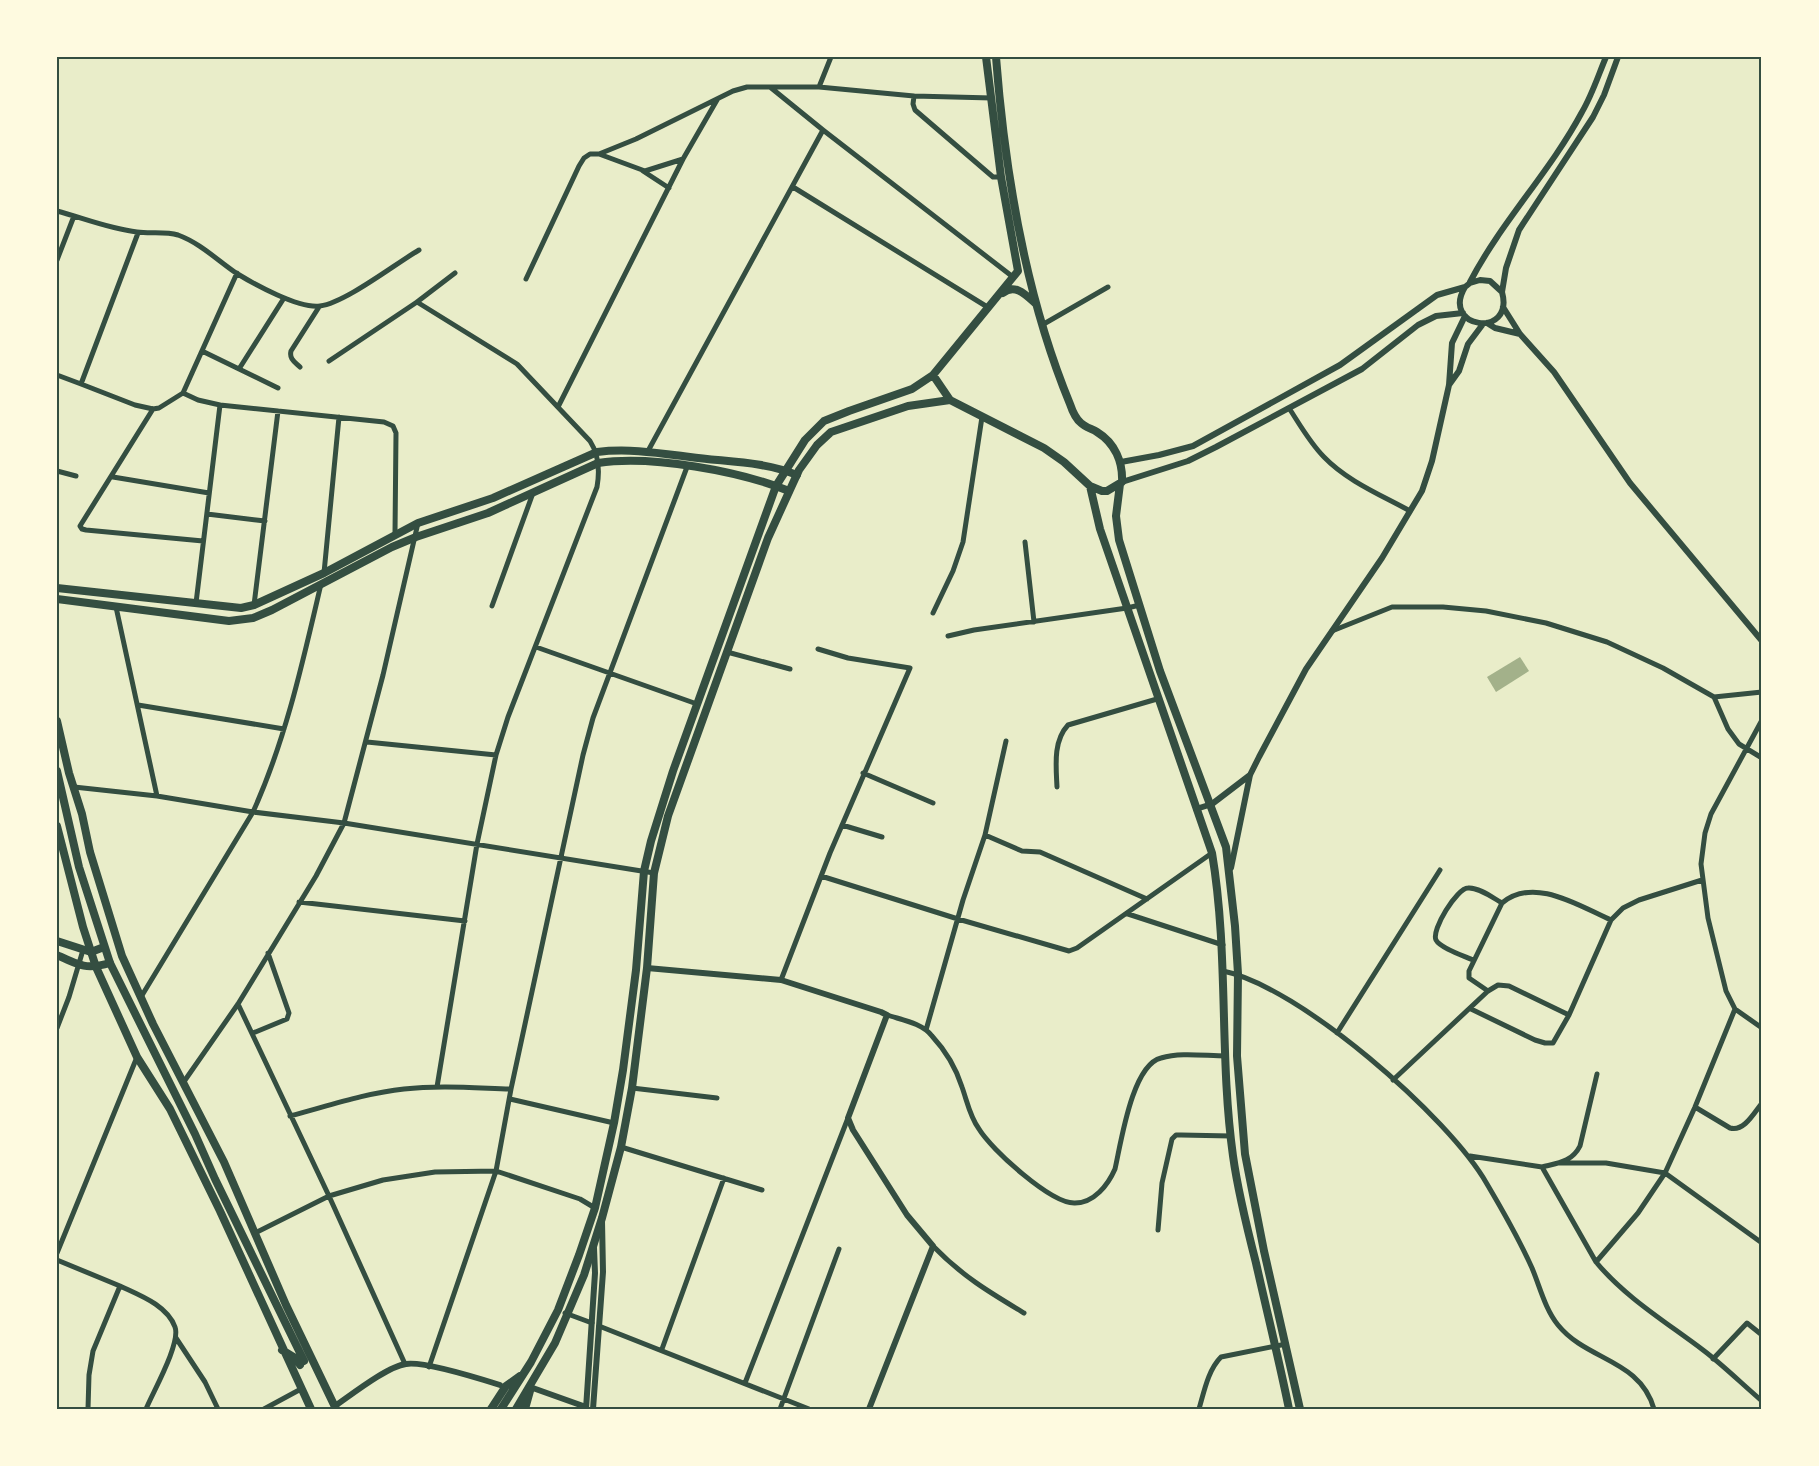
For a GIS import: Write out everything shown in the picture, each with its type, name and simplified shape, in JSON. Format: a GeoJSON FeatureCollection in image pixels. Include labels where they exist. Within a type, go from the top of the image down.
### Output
{"type":"FeatureCollection","features":[{"type":"Feature","properties":{"kind":"main road"},"geometry":{"type":"LineString","coordinates":[[986,57],[1035,303],[1056,372],[1071,407],[1080,423],[1107,440],[1121,462],[1116,529],[1160,671],[1212,804],[1226,847],[1238,974],[1237,1056],[1245,1154],[1264,1251],[1300,1409]]}},
{"type":"Feature","properties":{"kind":"main road"},"geometry":{"type":"LineString","coordinates":[[501,1409],[545,1337],[558,1310],[595,1208],[623,1070],[636,970],[644,871],[658,813],[776,486],[805,440],[824,421],[912,389],[933,375],[1018,271],[1001,177],[995,98],[996,57]]}},
{"type":"Feature","properties":{"kind":"main road"},"geometry":{"type":"LineString","coordinates":[[998,297],[1007,289],[1016,289],[1035,303]]}},
{"type":"Feature","properties":{"kind":"main road"},"geometry":{"type":"LineString","coordinates":[[933,375],[950,400],[1034,442],[1064,462],[1090,486],[1107,491],[1121,483]]}},
{"type":"Feature","properties":{"kind":"main road"},"geometry":{"type":"LineString","coordinates":[[520,1407],[555,1342],[584,1275],[602,1218],[621,1147],[632,1088],[647,968],[654,873],[668,816],[768,538],[797,475],[817,445],[831,432],[908,406],[950,400]]}},
{"type":"Feature","properties":{"kind":"main road"},"geometry":{"type":"LineString","coordinates":[[57,588],[241,608],[254,605],[324,573],[418,523],[493,498],[597,452],[648,451],[771,466],[797,475]]}},
{"type":"Feature","properties":{"kind":"main road"},"geometry":{"type":"LineString","coordinates":[[57,599],[175,615],[229,621],[242,620],[272,610],[416,537],[488,513],[598,464],[626,461],[687,467],[746,476],[789,491]]}},
{"type":"Feature","properties":{"kind":"main road"},"geometry":{"type":"LineString","coordinates":[[1090,486],[1100,529],[1212,853],[1223,945],[1231,1136],[1239,1194],[1289,1409]]}},
{"type":"Feature","properties":{"kind":"main road"},"geometry":{"type":"LineString","coordinates":[[57,721],[106,908],[122,956],[224,1162],[300,1345],[302,1363],[282,1350]]}},
{"type":"Feature","properties":{"kind":"main road"},"geometry":{"type":"LineString","coordinates":[[57,771],[79,867],[110,963],[215,1179],[335,1408]]}},
{"type":"Feature","properties":{"kind":"main road"},"geometry":{"type":"LineString","coordinates":[[57,826],[87,951],[136,1057],[170,1109],[220,1211],[311,1409]]}},
{"type":"Feature","properties":{"kind":"main road"},"geometry":{"type":"LineString","coordinates":[[57,941],[87,951],[104,947]]}},
{"type":"Feature","properties":{"kind":"main road"},"geometry":{"type":"LineString","coordinates":[[57,955],[79,966],[96,967],[110,963]]}},
{"type":"Feature","properties":{"kind":"main road"},"geometry":{"type":"LineString","coordinates":[[491,1409],[506,1386],[523,1374]]}},
{"type":"Feature","properties":{"kind":"street"},"geometry":{"type":"LineString","coordinates":[[819,87],[831,57]]}},
{"type":"Feature","properties":{"kind":"street"},"geometry":{"type":"LineString","coordinates":[[1520,334],[1470,321],[1464,315],[1460,300],[1486,252],[1564,143],[1582,112],[1606,57]]}},
{"type":"Feature","properties":{"kind":"street"},"geometry":{"type":"LineString","coordinates":[[1449,385],[1459,371],[1468,344],[1485,324],[1500,314],[1503,307],[1502,292],[1506,268],[1519,230],[1593,117],[1618,57]]}},
{"type":"Feature","properties":{"kind":"street"},"geometry":{"type":"LineString","coordinates":[[598,154],[636,139],[733,91],[747,87],[819,87],[914,96],[995,98]]}},
{"type":"Feature","properties":{"kind":"street"},"geometry":{"type":"LineString","coordinates":[[770,87],[1013,277]]}},
{"type":"Feature","properties":{"kind":"street"},"geometry":{"type":"LineString","coordinates":[[914,96],[915,110],[930,124],[993,177],[1001,177]]}},
{"type":"Feature","properties":{"kind":"street"},"geometry":{"type":"LineString","coordinates":[[558,407],[683,159],[717,99]]}},
{"type":"Feature","properties":{"kind":"street"},"geometry":{"type":"LineString","coordinates":[[648,451],[823,130]]}},
{"type":"Feature","properties":{"kind":"street"},"geometry":{"type":"LineString","coordinates":[[526,279],[579,166],[590,154],[598,154],[642,170],[669,188]]}},
{"type":"Feature","properties":{"kind":"street"},"geometry":{"type":"LineString","coordinates":[[642,170],[658,169],[683,159]]}},
{"type":"Feature","properties":{"kind":"street"},"geometry":{"type":"LineString","coordinates":[[793,187],[989,308]]}},
{"type":"Feature","properties":{"kind":"street"},"geometry":{"type":"LineString","coordinates":[[57,212],[138,232],[177,235],[237,273],[284,298],[298,304],[319,307],[347,295],[418,250]]}},
{"type":"Feature","properties":{"kind":"street"},"geometry":{"type":"LineString","coordinates":[[57,260],[74,216]]}},
{"type":"Feature","properties":{"kind":"street"},"geometry":{"type":"LineString","coordinates":[[81,384],[138,232]]}},
{"type":"Feature","properties":{"kind":"street"},"geometry":{"type":"LineString","coordinates":[[57,375],[135,405],[153,410],[159,408],[183,393],[237,273]]}},
{"type":"Feature","properties":{"kind":"street"},"geometry":{"type":"LineString","coordinates":[[329,361],[417,303],[455,273]]}},
{"type":"Feature","properties":{"kind":"street"},"geometry":{"type":"LineString","coordinates":[[1121,462],[1193,446],[1340,365],[1437,296],[1480,280],[1490,281],[1502,292]]}},
{"type":"Feature","properties":{"kind":"street"},"geometry":{"type":"LineString","coordinates":[[1042,325],[1108,287]]}},
{"type":"Feature","properties":{"kind":"street"},"geometry":{"type":"LineString","coordinates":[[239,369],[284,298]]}},
{"type":"Feature","properties":{"kind":"street"},"geometry":{"type":"LineString","coordinates":[[417,303],[510,358],[590,441],[597,452],[598,464],[597,487],[508,717],[496,754],[477,844],[436,1087]]}},
{"type":"Feature","properties":{"kind":"street"},"geometry":{"type":"LineString","coordinates":[[300,368],[292,360],[291,351],[319,307]]}},
{"type":"Feature","properties":{"kind":"street"},"geometry":{"type":"LineString","coordinates":[[1503,307],[1520,334],[1554,372],[1630,483],[1762,641]]}},
{"type":"Feature","properties":{"kind":"street"},"geometry":{"type":"LineString","coordinates":[[1230,872],[1250,775],[1301,679],[1382,558],[1422,491],[1432,461],[1449,385],[1452,343],[1464,315]]}},
{"type":"Feature","properties":{"kind":"street"},"geometry":{"type":"LineString","coordinates":[[1121,483],[1188,461],[1289,408],[1362,369],[1418,325],[1436,316],[1464,315]]}},
{"type":"Feature","properties":{"kind":"street"},"geometry":{"type":"LineString","coordinates":[[202,351],[278,388]]}},
{"type":"Feature","properties":{"kind":"street"},"geometry":{"type":"LineString","coordinates":[[183,393],[198,400],[220,405],[384,422],[393,426],[396,433],[395,534]]}},
{"type":"Feature","properties":{"kind":"street"},"geometry":{"type":"LineString","coordinates":[[196,603],[220,405]]}},
{"type":"Feature","properties":{"kind":"street"},"geometry":{"type":"LineString","coordinates":[[1289,408],[1311,443],[1333,466],[1410,511]]}},
{"type":"Feature","properties":{"kind":"street"},"geometry":{"type":"LineString","coordinates":[[153,410],[113,477],[80,526],[82,529],[203,541]]}},
{"type":"Feature","properties":{"kind":"street"},"geometry":{"type":"LineString","coordinates":[[254,605],[278,411]]}},
{"type":"Feature","properties":{"kind":"street"},"geometry":{"type":"LineString","coordinates":[[324,573],[339,417]]}},
{"type":"Feature","properties":{"kind":"street"},"geometry":{"type":"LineString","coordinates":[[933,613],[953,571],[963,542],[982,417]]}},
{"type":"Feature","properties":{"kind":"street"},"geometry":{"type":"LineString","coordinates":[[429,1366],[496,1171],[560,859],[593,718],[687,467]]}},
{"type":"Feature","properties":{"kind":"street"},"geometry":{"type":"LineString","coordinates":[[57,471],[76,476]]}},
{"type":"Feature","properties":{"kind":"street"},"geometry":{"type":"LineString","coordinates":[[113,477],[209,493]]}},
{"type":"Feature","properties":{"kind":"street"},"geometry":{"type":"LineString","coordinates":[[492,606],[533,493]]}},
{"type":"Feature","properties":{"kind":"street"},"geometry":{"type":"LineString","coordinates":[[207,514],[265,521]]}},
{"type":"Feature","properties":{"kind":"street"},"geometry":{"type":"LineString","coordinates":[[183,1083],[238,1004],[330,851],[344,823],[367,742],[418,523]]}},
{"type":"Feature","properties":{"kind":"street"},"geometry":{"type":"LineString","coordinates":[[1024,542],[1034,622]]}},
{"type":"Feature","properties":{"kind":"street"},"geometry":{"type":"LineString","coordinates":[[141,997],[253,812],[264,787],[298,681],[321,584]]}},
{"type":"Feature","properties":{"kind":"street"},"geometry":{"type":"LineString","coordinates":[[948,636],[1140,605]]}},
{"type":"Feature","properties":{"kind":"street"},"geometry":{"type":"LineString","coordinates":[[116,606],[157,796]]}},
{"type":"Feature","properties":{"kind":"street"},"geometry":{"type":"LineString","coordinates":[[1332,631],[1392,607],[1443,607],[1496,612],[1546,623],[1607,642],[1655,664],[1714,697],[1762,692]]}},
{"type":"Feature","properties":{"kind":"street"},"geometry":{"type":"LineString","coordinates":[[536,647],[697,704]]}},
{"type":"Feature","properties":{"kind":"street"},"geometry":{"type":"LineString","coordinates":[[781,980],[863,773],[910,668],[848,658],[818,649]]}},
{"type":"Feature","properties":{"kind":"street"},"geometry":{"type":"LineString","coordinates":[[727,652],[790,669]]}},
{"type":"Feature","properties":{"kind":"street"},"geometry":{"type":"LineString","coordinates":[[1714,697],[1728,729],[1739,744],[1762,758]]}},
{"type":"Feature","properties":{"kind":"street"},"geometry":{"type":"LineString","coordinates":[[1057,787],[1057,751],[1062,731],[1068,725],[1157,699]]}},
{"type":"Feature","properties":{"kind":"street"},"geometry":{"type":"LineString","coordinates":[[138,705],[284,729]]}},
{"type":"Feature","properties":{"kind":"street"},"geometry":{"type":"LineString","coordinates":[[1762,720],[1708,823],[1702,848],[1702,880],[1708,918],[1726,991],[1735,1009],[1762,1028]]}},
{"type":"Feature","properties":{"kind":"street"},"geometry":{"type":"LineString","coordinates":[[926,1030],[985,835],[1006,741]]}},
{"type":"Feature","properties":{"kind":"street"},"geometry":{"type":"LineString","coordinates":[[367,742],[496,754]]}},
{"type":"Feature","properties":{"kind":"street"},"geometry":{"type":"LineString","coordinates":[[863,773],[933,803]]}},
{"type":"Feature","properties":{"kind":"street"},"geometry":{"type":"LineString","coordinates":[[1196,809],[1212,804],[1250,775]]}},
{"type":"Feature","properties":{"kind":"street"},"geometry":{"type":"LineString","coordinates":[[74,787],[157,796],[253,812],[344,823],[654,873]]}},
{"type":"Feature","properties":{"kind":"street"},"geometry":{"type":"LineString","coordinates":[[842,825],[882,837]]}},
{"type":"Feature","properties":{"kind":"street"},"geometry":{"type":"LineString","coordinates":[[985,835],[1022,851],[1040,852],[1147,899]]}},
{"type":"Feature","properties":{"kind":"street"},"geometry":{"type":"LineString","coordinates":[[822,876],[1069,951],[1128,914],[1212,853]]}},
{"type":"Feature","properties":{"kind":"street"},"geometry":{"type":"LineString","coordinates":[[1338,1033],[1440,870]]}},
{"type":"Feature","properties":{"kind":"street"},"geometry":{"type":"LineString","coordinates":[[1471,1009],[1535,1040],[1553,1043],[1569,1015],[1611,920],[1623,908],[1639,900],[1702,880]]}},
{"type":"Feature","properties":{"kind":"street"},"geometry":{"type":"LineString","coordinates":[[1473,960],[1436,941],[1435,934],[1438,926],[1452,900],[1460,890],[1467,887],[1502,903]]}},
{"type":"Feature","properties":{"kind":"street"},"geometry":{"type":"LineString","coordinates":[[1488,991],[1469,978],[1469,971],[1502,903],[1514,895],[1541,892],[1556,896],[1611,920]]}},
{"type":"Feature","properties":{"kind":"street"},"geometry":{"type":"LineString","coordinates":[[299,902],[465,921]]}},
{"type":"Feature","properties":{"kind":"street"},"geometry":{"type":"LineString","coordinates":[[1128,914],[1223,945]]}},
{"type":"Feature","properties":{"kind":"street"},"geometry":{"type":"LineString","coordinates":[[57,1028],[79,966],[87,951]]}},
{"type":"Feature","properties":{"kind":"street"},"geometry":{"type":"LineString","coordinates":[[253,1033],[282,1022],[287,1019],[289,1012],[268,953]]}},
{"type":"Feature","properties":{"kind":"street"},"geometry":{"type":"LineString","coordinates":[[647,968],[781,980],[881,1012],[926,1030],[938,1042],[953,1065],[978,1128],[995,1151],[1047,1191],[1065,1201],[1075,1203],[1086,1200],[1103,1190],[1110,1181],[1133,1094],[1150,1063],[1160,1058],[1178,1055],[1226,1056]]}},
{"type":"Feature","properties":{"kind":"street"},"geometry":{"type":"LineString","coordinates":[[1223,971],[1238,974],[1289,1000],[1338,1033],[1393,1080],[1451,1135],[1470,1156],[1488,1185],[1517,1237],[1548,1308],[1559,1326],[1574,1341],[1619,1366],[1640,1381],[1649,1394],[1654,1409]]}},
{"type":"Feature","properties":{"kind":"street"},"geometry":{"type":"LineString","coordinates":[[1393,1080],[1488,991],[1498,985],[1509,986],[1569,1015]]}},
{"type":"Feature","properties":{"kind":"street"},"geometry":{"type":"LineString","coordinates":[[238,1004],[405,1364]]}},
{"type":"Feature","properties":{"kind":"street"},"geometry":{"type":"LineString","coordinates":[[1596,1262],[1638,1213],[1665,1173],[1735,1009]]}},
{"type":"Feature","properties":{"kind":"street"},"geometry":{"type":"LineString","coordinates":[[745,1383],[887,1016]]}},
{"type":"Feature","properties":{"kind":"street"},"geometry":{"type":"LineString","coordinates":[[57,1253],[136,1057]]}},
{"type":"Feature","properties":{"kind":"street"},"geometry":{"type":"LineString","coordinates":[[1470,1156],[1542,1167],[1569,1160],[1580,1146],[1597,1074]]}},
{"type":"Feature","properties":{"kind":"street"},"geometry":{"type":"LineString","coordinates":[[290,1116],[404,1089],[436,1087],[512,1089]]}},
{"type":"Feature","properties":{"kind":"street"},"geometry":{"type":"LineString","coordinates":[[632,1088],[717,1098]]}},
{"type":"Feature","properties":{"kind":"street"},"geometry":{"type":"LineString","coordinates":[[510,1099],[614,1123]]}},
{"type":"Feature","properties":{"kind":"street"},"geometry":{"type":"LineString","coordinates":[[1695,1107],[1735,1130],[1741,1128],[1762,1103]]}},
{"type":"Feature","properties":{"kind":"street"},"geometry":{"type":"LineString","coordinates":[[848,1118],[853,1130],[907,1215],[933,1246],[953,1267],[1024,1313]]}},
{"type":"Feature","properties":{"kind":"street"},"geometry":{"type":"LineString","coordinates":[[1158,1230],[1162,1183],[1173,1138],[1181,1135],[1231,1136]]}},
{"type":"Feature","properties":{"kind":"street"},"geometry":{"type":"LineString","coordinates":[[621,1147],[762,1191]]}},
{"type":"Feature","properties":{"kind":"street"},"geometry":{"type":"LineString","coordinates":[[1560,1163],[1606,1163],[1665,1173],[1762,1243]]}},
{"type":"Feature","properties":{"kind":"street"},"geometry":{"type":"LineString","coordinates":[[1542,1167],[1596,1262],[1608,1277],[1634,1300],[1713,1359],[1762,1401]]}},
{"type":"Feature","properties":{"kind":"street"},"geometry":{"type":"LineString","coordinates":[[255,1233],[328,1196],[364,1185],[435,1172],[496,1171],[571,1196],[595,1208]]}},
{"type":"Feature","properties":{"kind":"street"},"geometry":{"type":"LineString","coordinates":[[662,1349],[724,1178]]}},
{"type":"Feature","properties":{"kind":"street"},"geometry":{"type":"LineString","coordinates":[[588,1408],[599,1326],[604,1252],[602,1218]]}},
{"type":"Feature","properties":{"kind":"street"},"geometry":{"type":"LineString","coordinates":[[588,1408],[595,1273],[594,1245]]}},
{"type":"Feature","properties":{"kind":"street"},"geometry":{"type":"LineString","coordinates":[[869,1409],[933,1246]]}},
{"type":"Feature","properties":{"kind":"street"},"geometry":{"type":"LineString","coordinates":[[780,1409],[839,1249]]}},
{"type":"Feature","properties":{"kind":"street"},"geometry":{"type":"LineString","coordinates":[[57,1260],[144,1297],[163,1310],[175,1326],[176,1338],[146,1409]]}},
{"type":"Feature","properties":{"kind":"street"},"geometry":{"type":"LineString","coordinates":[[88,1409],[91,1358],[120,1286]]}},
{"type":"Feature","properties":{"kind":"street"},"geometry":{"type":"LineString","coordinates":[[558,1310],[592,1323]]}},
{"type":"Feature","properties":{"kind":"street"},"geometry":{"type":"LineString","coordinates":[[1713,1359],[1747,1323],[1762,1335]]}},
{"type":"Feature","properties":{"kind":"street"},"geometry":{"type":"LineString","coordinates":[[599,1326],[809,1409]]}},
{"type":"Feature","properties":{"kind":"street"},"geometry":{"type":"LineString","coordinates":[[176,1338],[205,1382],[218,1409]]}},
{"type":"Feature","properties":{"kind":"street"},"geometry":{"type":"LineString","coordinates":[[1199,1409],[1209,1377],[1221,1357],[1286,1344]]}},
{"type":"Feature","properties":{"kind":"street"},"geometry":{"type":"LineString","coordinates":[[335,1408],[374,1380],[405,1364],[429,1366],[500,1385]]}},
{"type":"Feature","properties":{"kind":"street"},"geometry":{"type":"LineString","coordinates":[[530,1387],[588,1408]]}},
{"type":"Feature","properties":{"kind":"street"},"geometry":{"type":"LineString","coordinates":[[264,1409],[301,1389]]}},
{"type":"Feature","properties":{"kind":"shaded area"},"geometry":{"type":"Polygon","coordinates":[[[1520,657],[1529,671],[1496,692],[1487,677],[1520,657]]]}}]}
